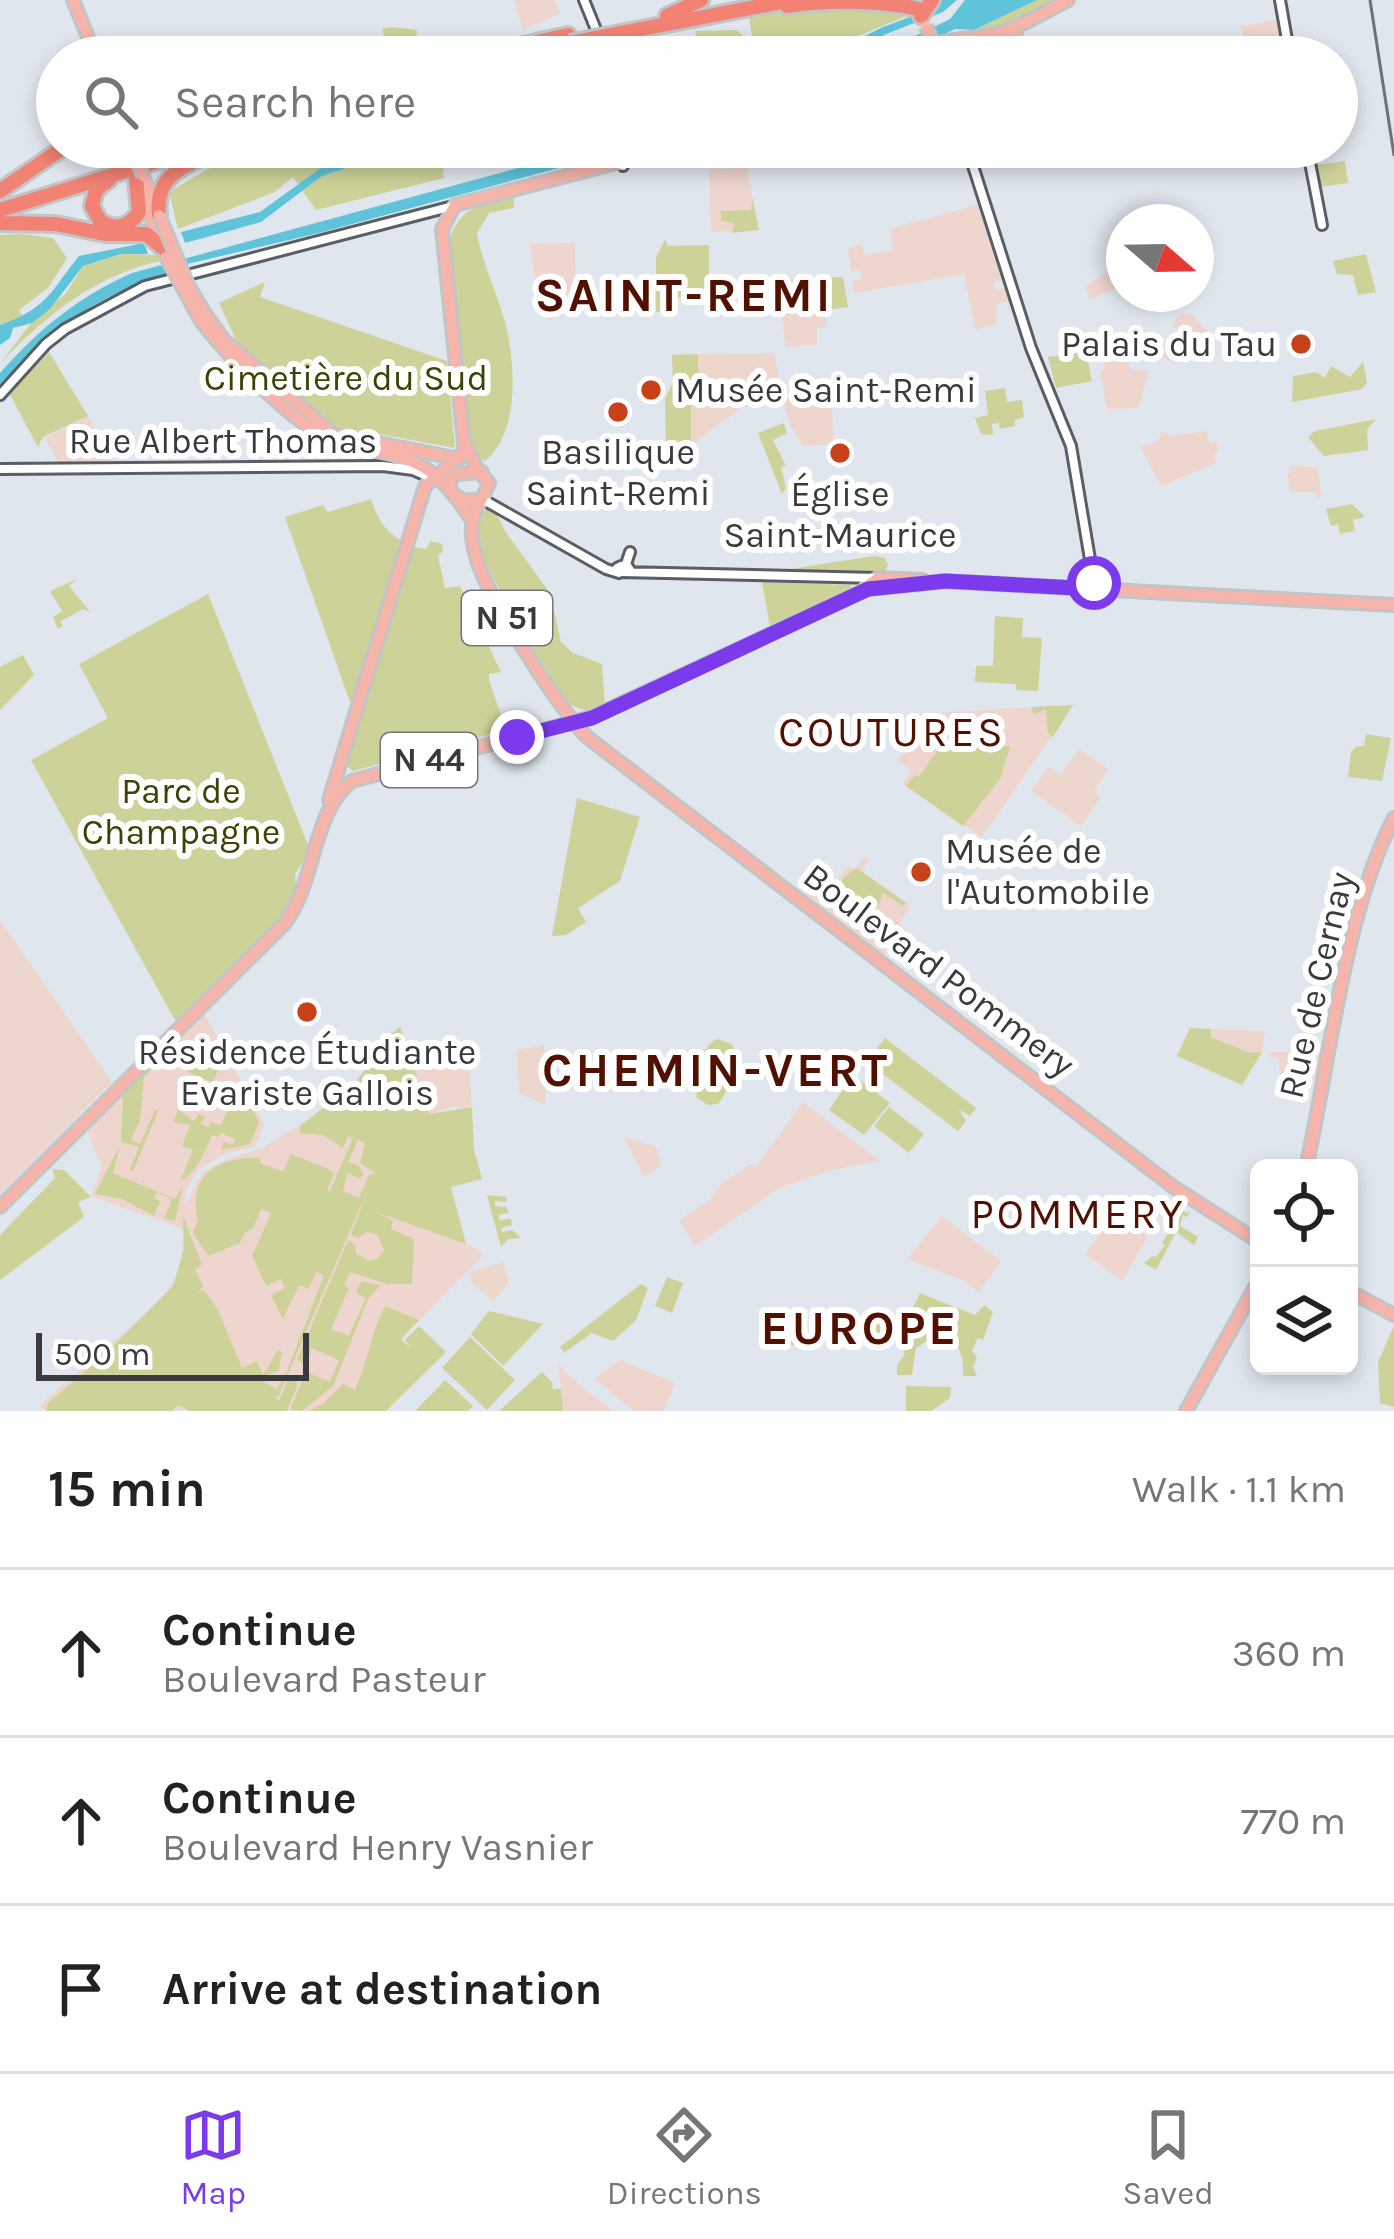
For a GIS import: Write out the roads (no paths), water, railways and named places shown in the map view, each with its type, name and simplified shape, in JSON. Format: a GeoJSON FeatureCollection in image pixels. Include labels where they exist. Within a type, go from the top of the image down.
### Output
{"type":"FeatureCollection","features":[{"type":"Feature","properties":{"kind":"highway"},"geometry":{"type":"LineString","coordinates":[[667,16],[701,0]]}},
{"type":"Feature","properties":{"kind":"highway"},"geometry":{"type":"LineString","coordinates":[[615,30],[667,16],[792,0]]}},
{"type":"Feature","properties":{"kind":"highway"},"geometry":{"type":"LineString","coordinates":[[584,36],[754,3],[826,1],[919,11]]}},
{"type":"Feature","properties":{"kind":"highway"},"geometry":{"type":"LineString","coordinates":[[0,191],[36,166]]}},
{"type":"Feature","properties":{"kind":"highway"},"geometry":{"type":"LineString","coordinates":[[0,206],[111,168]]}},
{"type":"Feature","properties":{"kind":"highway"},"geometry":{"type":"LineString","coordinates":[[0,206],[152,168]]}},
{"type":"Feature","properties":{"kind":"highway"},"geometry":{"type":"LineString","coordinates":[[124,234],[154,220],[164,180],[185,168]]}},
{"type":"Feature","properties":{"kind":"highway"},"geometry":{"type":"LineString","coordinates":[[0,223],[146,234],[165,252]]}},
{"type":"Feature","properties":{"kind":"main road"},"geometry":{"type":"LineString","coordinates":[[72,0],[87,36]]}},
{"type":"Feature","properties":{"kind":"main road"},"geometry":{"type":"LineString","coordinates":[[72,0],[85,36]]}},
{"type":"Feature","properties":{"kind":"main road"},"geometry":{"type":"LineString","coordinates":[[999,36],[1068,0]]}},
{"type":"Feature","properties":{"kind":"main road"},"geometry":{"type":"LineString","coordinates":[[1002,36],[1082,0]]}},
{"type":"Feature","properties":{"kind":"main road"},"geometry":{"type":"LineString","coordinates":[[132,168],[202,317],[224,340],[333,434],[458,460],[479,470],[489,486],[471,519]]}},
{"type":"Feature","properties":{"kind":"main road"},"geometry":{"type":"LineString","coordinates":[[442,229],[455,205],[587,168]]}},
{"type":"Feature","properties":{"kind":"main road"},"geometry":{"type":"LineString","coordinates":[[445,244],[449,226],[469,202]]}},
{"type":"Feature","properties":{"kind":"main road"},"geometry":{"type":"LineString","coordinates":[[338,786],[424,486],[450,480],[458,460],[445,244],[433,211]]}},
{"type":"Feature","properties":{"kind":"main road"},"geometry":{"type":"LineString","coordinates":[[154,220],[165,252],[228,354],[318,434],[339,444],[411,459],[464,501],[482,499]]}},
{"type":"Feature","properties":{"kind":"main road"},"geometry":{"type":"LineString","coordinates":[[458,460],[479,470]]}},
{"type":"Feature","properties":{"kind":"main road"},"geometry":{"type":"LineString","coordinates":[[440,482],[458,460]]}},
{"type":"Feature","properties":{"kind":"main road","name":"N 51"},"geometry":{"type":"LineString","coordinates":[[440,482],[471,519],[475,555],[482,569],[514,632],[574,724]]}},
{"type":"Feature","properties":{"kind":"main road"},"geometry":{"type":"LineString","coordinates":[[878,578],[1394,605]]}},
{"type":"Feature","properties":{"kind":"main road","name":"N 44"},"geometry":{"type":"LineString","coordinates":[[0,1203],[279,930],[302,894],[338,786],[574,724],[867,588],[878,578]]}},
{"type":"Feature","properties":{"kind":"main road","name":"N 44"},"geometry":{"type":"LineString","coordinates":[[867,588],[946,581]]}},
{"type":"Feature","properties":{"kind":"main road","name":"Boulevard Pommery"},"geometry":{"type":"LineString","coordinates":[[574,724],[1172,1186],[1250,1236]]}},
{"type":"Feature","properties":{"kind":"main road","name":"N 44"},"geometry":{"type":"LineString","coordinates":[[0,1203],[273,932],[295,904],[338,786]]}},
{"type":"Feature","properties":{"kind":"main road","name":"Rue de Cernay"},"geometry":{"type":"LineString","coordinates":[[1308,1159],[1355,931],[1394,818]]}},
{"type":"Feature","properties":{"kind":"main road"},"geometry":{"type":"LineString","coordinates":[[1186,1411],[1250,1296]]}},
{"type":"Feature","properties":{"kind":"main road"},"geometry":{"type":"LineString","coordinates":[[1358,1296],[1394,1315]]}},
{"type":"Feature","properties":{"kind":"street"},"geometry":{"type":"LineString","coordinates":[[584,0],[599,36]]}},
{"type":"Feature","properties":{"kind":"street"},"geometry":{"type":"LineString","coordinates":[[1280,0],[1286,36]]}},
{"type":"Feature","properties":{"kind":"street"},"geometry":{"type":"LineString","coordinates":[[974,168],[1032,351],[1071,446],[1095,589]]}},
{"type":"Feature","properties":{"kind":"street"},"geometry":{"type":"LineString","coordinates":[[1311,168],[1322,224]]}},
{"type":"Feature","properties":{"kind":"street"},"geometry":{"type":"LineString","coordinates":[[0,395],[65,329],[145,286],[455,205]]}},
{"type":"Feature","properties":{"kind":"street","name":"Rue Albert Thomas"},"geometry":{"type":"LineString","coordinates":[[0,469],[383,466],[413,470],[440,482]]}},
{"type":"Feature","properties":{"kind":"street"},"geometry":{"type":"LineString","coordinates":[[482,499],[622,570],[878,578]]}},
{"type":"Feature","properties":{"kind":"street"},"geometry":{"type":"LineString","coordinates":[[622,570],[630,552]]}},
{"type":"Feature","properties":{"kind":"street"},"geometry":{"type":"LineString","coordinates":[[852,578],[867,588]]}},
{"type":"Feature","properties":{"kind":"water"},"geometry":{"type":"Polygon","coordinates":[[[942,0],[957,0],[943,12],[882,36],[865,36],[883,27],[931,9],[942,0]]]}},
{"type":"Feature","properties":{"kind":"water"},"geometry":{"type":"Polygon","coordinates":[[[965,0],[1037,0],[974,30],[915,36],[950,19],[965,0]]]}},
{"type":"Feature","properties":{"kind":"water"},"geometry":{"type":"Polygon","coordinates":[[[321,168],[346,168],[322,176],[261,222],[185,243],[181,232],[260,212],[321,168]]]}},
{"type":"Feature","properties":{"kind":"water"},"geometry":{"type":"Polygon","coordinates":[[[518,168],[559,168],[187,264],[82,312],[42,344],[0,388],[0,373],[45,328],[132,273],[518,168]]]}},
{"type":"Feature","properties":{"kind":"water"},"geometry":{"type":"Polygon","coordinates":[[[144,243],[148,254],[121,254],[83,266],[50,309],[32,323],[13,328],[10,338],[0,345],[0,325],[38,305],[79,256],[144,243]]]}},
{"type":"Feature","properties":{"kind":"tram line"},"geometry":{"type":"LineString","coordinates":[[1370,0],[1394,155]]}},
{"type":"Feature","properties":{"kind":"place","name":"Palais du Tau"},"geometry":{"type":"Point","coordinates":[1301,344]}},
{"type":"Feature","properties":{"kind":"place","name":"Musée Saint-Remi"},"geometry":{"type":"Point","coordinates":[651,390]}},
{"type":"Feature","properties":{"kind":"place","name":"Basilique Saint-Remi"},"geometry":{"type":"Point","coordinates":[618,412]}},
{"type":"Feature","properties":{"kind":"place","name":"Église Saint-Maurice"},"geometry":{"type":"Point","coordinates":[840,453]}},
{"type":"Feature","properties":{"kind":"place","name":"Musée de l'Automobile"},"geometry":{"type":"Point","coordinates":[921,872]}},
{"type":"Feature","properties":{"kind":"place","name":"Résidence Étudiante Evariste Gallois"},"geometry":{"type":"Point","coordinates":[307,1012]}},
{"type":"Feature","properties":{"kind":"district","name":"SAINT-REMI"},"geometry":{"type":"Point","coordinates":[684,295]}},
{"type":"Feature","properties":{"kind":"district","name":"COUTURES"},"geometry":{"type":"Point","coordinates":[892,732]}},
{"type":"Feature","properties":{"kind":"district","name":"CHEMIN-VERT"},"geometry":{"type":"Point","coordinates":[716,1070]}},
{"type":"Feature","properties":{"kind":"district","name":"POMMERY"},"geometry":{"type":"Point","coordinates":[1078,1214]}},
{"type":"Feature","properties":{"kind":"district","name":"EUROPE"},"geometry":{"type":"Point","coordinates":[860,1328]}},
{"type":"Feature","properties":{"kind":"park label","name":"Cimetière du Sud"},"geometry":{"type":"Point","coordinates":[346,378]}},
{"type":"Feature","properties":{"kind":"park label","name":"Parc de Champagne"},"geometry":{"type":"Point","coordinates":[181,812]}}]}
